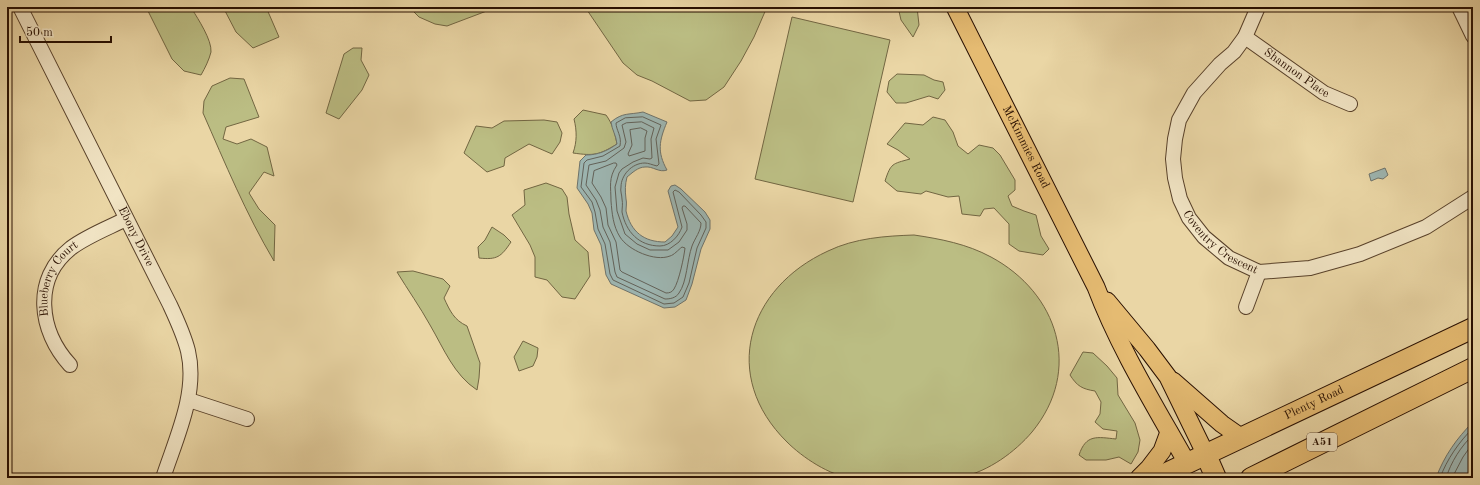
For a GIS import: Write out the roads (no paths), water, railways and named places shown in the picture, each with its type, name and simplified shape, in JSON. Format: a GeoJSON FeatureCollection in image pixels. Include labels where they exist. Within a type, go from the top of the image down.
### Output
{"type":"FeatureCollection","features":[{"type":"Feature","properties":{"kind":"highway","name":"Plenty Road"},"geometry":{"type":"LineString","coordinates":[[1156,478],[1191,471],[1206,455],[1473,328]]}},
{"type":"Feature","properties":{"kind":"highway","name":"A51"},"geometry":{"type":"LineString","coordinates":[[1251,478],[1473,368]]}},
{"type":"Feature","properties":{"kind":"highway","name":"McKimmies Road"},"geometry":{"type":"LineString","coordinates":[[1206,455],[1216,478]]}},
{"type":"Feature","properties":{"kind":"main road","name":"McKimmies Road"},"geometry":{"type":"LineString","coordinates":[[955,7],[1096,286],[1106,313],[1191,471]]}},
{"type":"Feature","properties":{"kind":"main road","name":"McKimmies Road"},"geometry":{"type":"LineString","coordinates":[[1096,286],[1168,377],[1206,455]]}},
{"type":"Feature","properties":{"kind":"main road"},"geometry":{"type":"LineString","coordinates":[[1168,377],[1222,424],[1242,438]]}},
{"type":"Feature","properties":{"kind":"main road"},"geometry":{"type":"LineString","coordinates":[[1139,478],[1162,451],[1169,432]]}},
{"type":"Feature","properties":{"kind":"street","name":"Ebony Drive"},"geometry":{"type":"LineString","coordinates":[[20,7],[179,324],[184,338],[190,364],[188,400],[163,478]]}},
{"type":"Feature","properties":{"kind":"street","name":"Coventry Crescent"},"geometry":{"type":"LineString","coordinates":[[1258,7],[1245,37],[1234,52],[1220,64],[1194,94],[1179,120],[1173,159],[1176,185],[1180,199],[1189,218],[1204,237],[1229,258],[1259,272],[1310,268],[1360,254],[1426,227],[1473,197]]}},
{"type":"Feature","properties":{"kind":"street"},"geometry":{"type":"LineString","coordinates":[[1459,7],[1473,36]]}},
{"type":"Feature","properties":{"kind":"street","name":"Shannon Place"},"geometry":{"type":"LineString","coordinates":[[1245,37],[1324,93],[1350,104]]}},
{"type":"Feature","properties":{"kind":"street","name":"Blueberry Court"},"geometry":{"type":"LineString","coordinates":[[70,365],[55,347],[44,312],[44,300],[50,274],[55,265],[72,248],[126,219]]}},
{"type":"Feature","properties":{"kind":"street"},"geometry":{"type":"LineString","coordinates":[[1246,308],[1259,272]]}},
{"type":"Feature","properties":{"kind":"street"},"geometry":{"type":"LineString","coordinates":[[188,400],[247,419]]}},
{"type":"Feature","properties":{"kind":"water"},"geometry":{"type":"Polygon","coordinates":[[[643,112],[667,122],[662,135],[660,152],[667,170],[661,171],[648,167],[642,167],[635,170],[627,177],[625,188],[626,211],[631,225],[645,238],[658,242],[665,242],[672,236],[678,227],[668,191],[671,186],[675,185],[705,212],[710,220],[710,229],[701,249],[692,284],[686,300],[675,307],[664,308],[611,284],[606,275],[601,245],[594,230],[592,213],[588,204],[577,188],[580,161],[586,155],[602,152],[617,144],[611,122],[623,115],[643,112]]]}},
{"type":"Feature","properties":{"kind":"water"},"geometry":{"type":"Polygon","coordinates":[[[1385,168],[1388,175],[1383,179],[1378,178],[1371,181],[1369,174],[1385,168]]]}},
{"type":"Feature","properties":{"kind":"water"},"geometry":{"type":"Polygon","coordinates":[[[1473,422],[1473,478],[1436,478],[1443,462],[1452,448],[1473,422]]]}}]}
